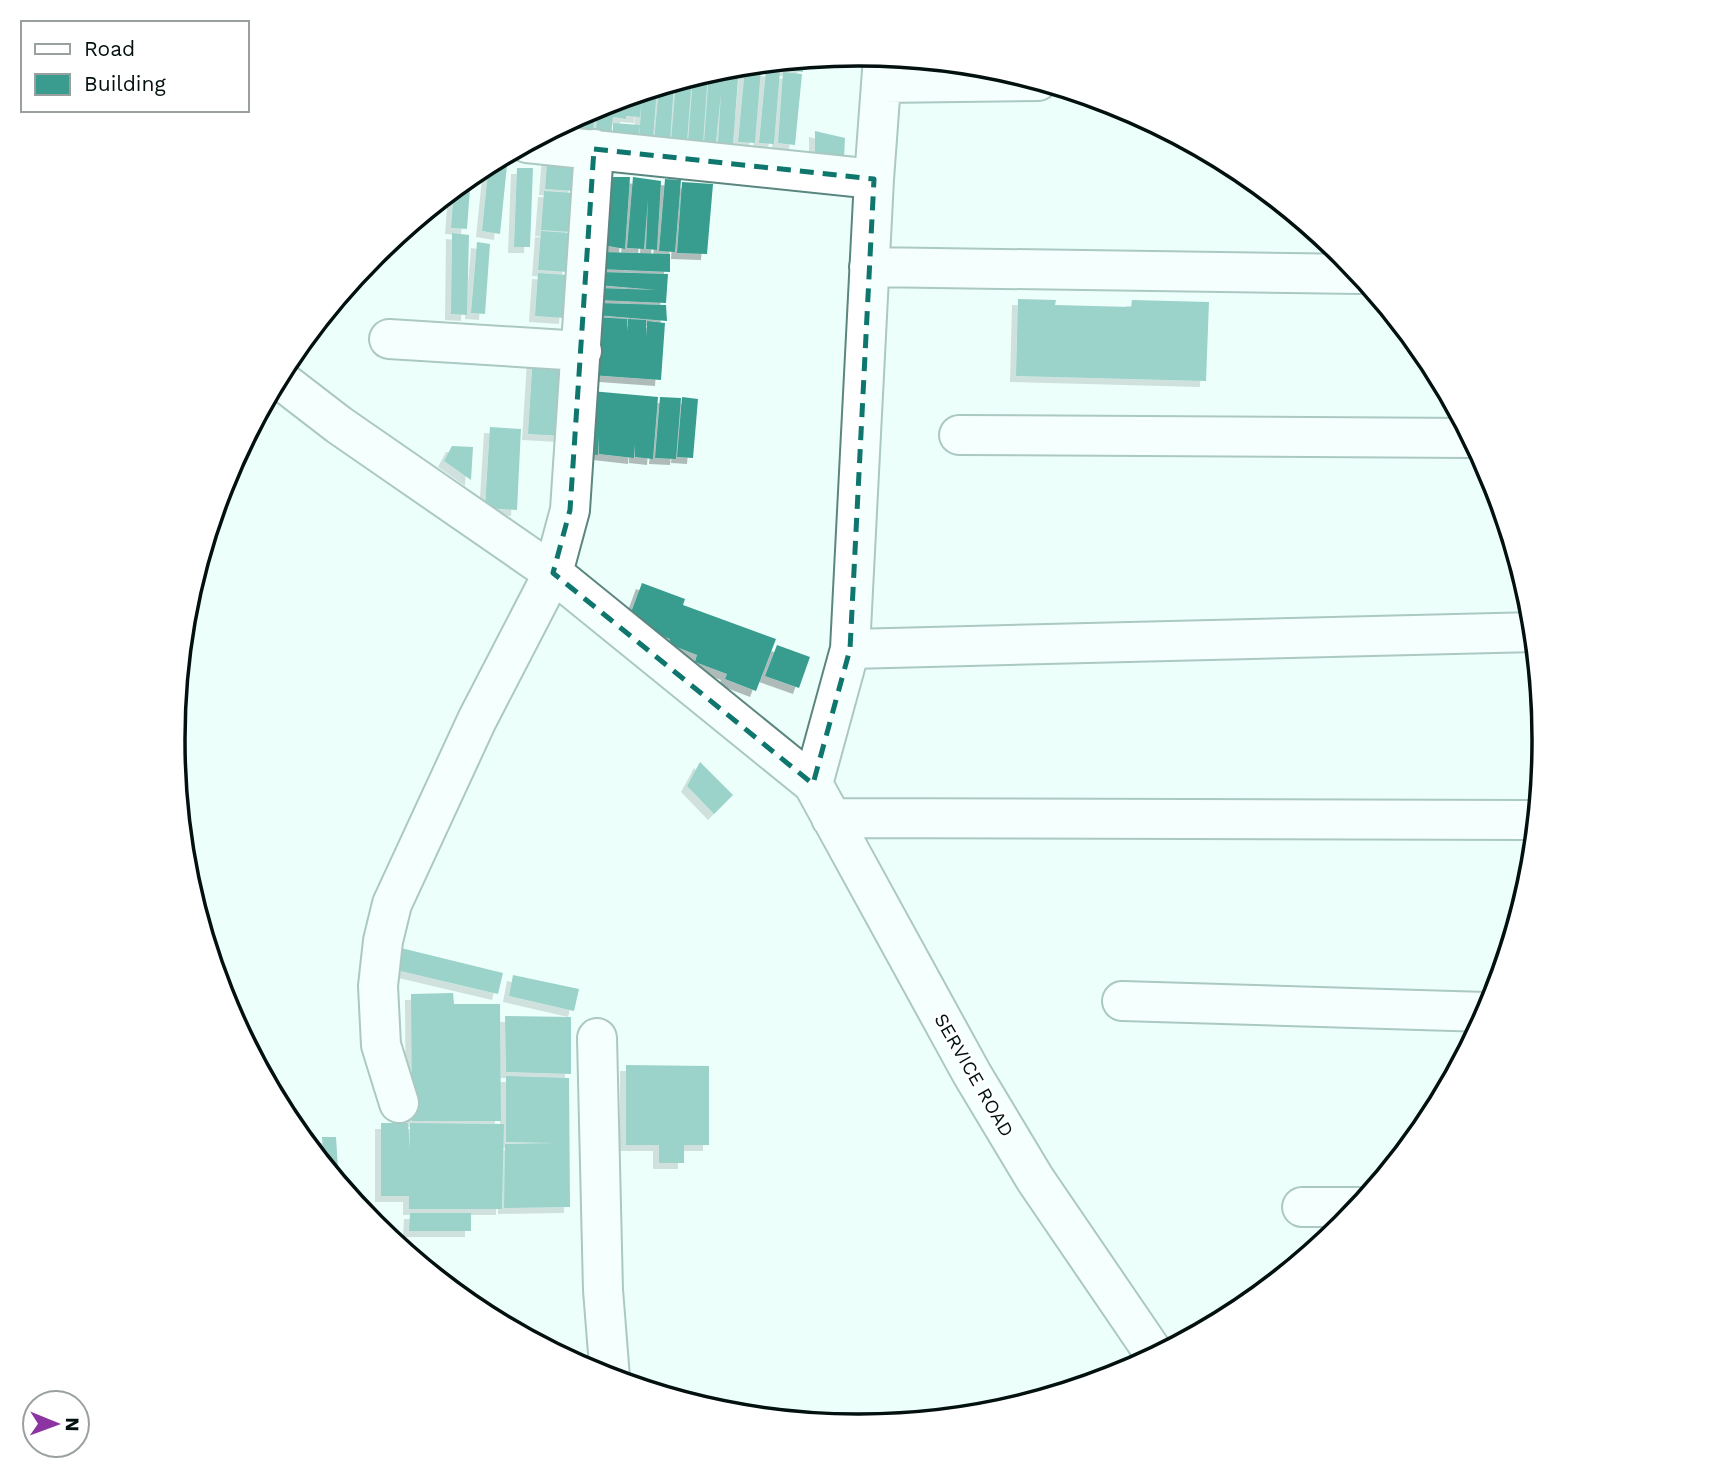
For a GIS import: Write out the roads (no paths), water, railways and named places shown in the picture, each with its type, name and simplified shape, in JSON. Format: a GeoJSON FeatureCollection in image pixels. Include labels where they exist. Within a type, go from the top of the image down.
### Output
{"type":"FeatureCollection","features":[{"type":"Feature","properties":{"kind":"street"},"geometry":{"type":"LineString","coordinates":[[286,385],[339,425],[552,573],[813,784],[850,649],[869,267],[882,70],[980,78]]}},
{"type":"Feature","properties":{"kind":"street"},"geometry":{"type":"LineString","coordinates":[[544,145],[874,179]]}},
{"type":"Feature","properties":{"kind":"street"},"geometry":{"type":"LineString","coordinates":[[399,1103],[381,1045],[378,986],[383,942],[392,904],[477,720],[552,573],[570,510],[594,149]]}},
{"type":"Feature","properties":{"kind":"street"},"geometry":{"type":"LineString","coordinates":[[869,267],[1343,274]]}},
{"type":"Feature","properties":{"kind":"street"},"geometry":{"type":"LineString","coordinates":[[389,339],[582,351]]}},
{"type":"Feature","properties":{"kind":"street"},"geometry":{"type":"LineString","coordinates":[[959,435],[1460,438]]}},
{"type":"Feature","properties":{"kind":"street"},"geometry":{"type":"LineString","coordinates":[[850,649],[1523,632]]}},
{"type":"Feature","properties":{"kind":"street","name":"SERVICE ROAD"},"geometry":{"type":"LineString","coordinates":[[813,784],[972,1074],[1035,1179],[1149,1347]]}},
{"type":"Feature","properties":{"kind":"street"},"geometry":{"type":"LineString","coordinates":[[831,818],[1527,820]]}},
{"type":"Feature","properties":{"kind":"street"},"geometry":{"type":"LineString","coordinates":[[1122,1000],[1474,1012]]}},
{"type":"Feature","properties":{"kind":"street"},"geometry":{"type":"LineString","coordinates":[[597,1038],[603,1290],[609,1365]]}},
{"type":"Feature","properties":{"kind":"street"},"geometry":{"type":"LineString","coordinates":[[1302,1207],[1342,1207]]}}]}
